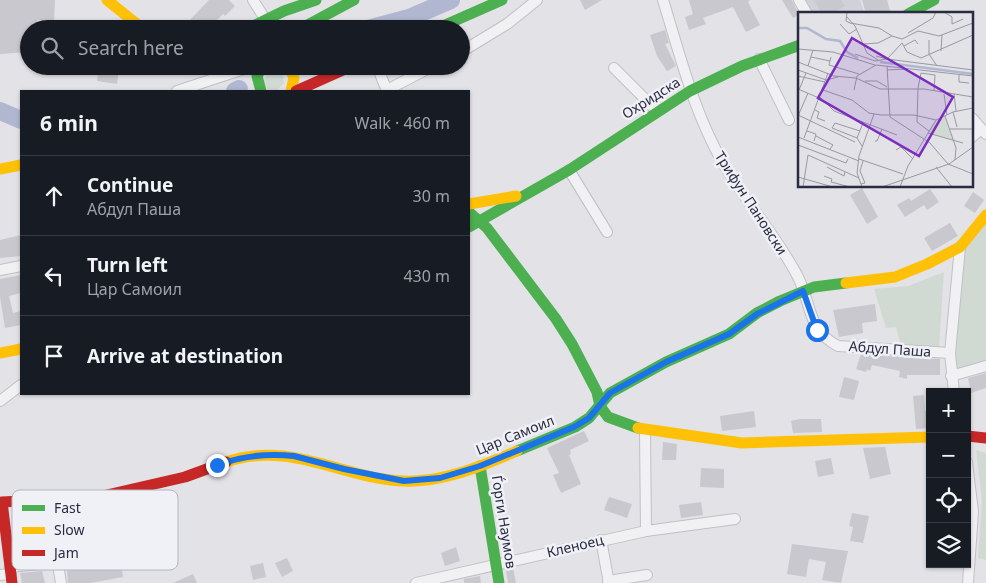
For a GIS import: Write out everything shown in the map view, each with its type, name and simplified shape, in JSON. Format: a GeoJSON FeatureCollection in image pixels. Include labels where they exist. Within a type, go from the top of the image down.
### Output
{"type":"FeatureCollection","features":[{"type":"Feature","properties":{"kind":"street"},"geometry":{"type":"LineString","coordinates":[[106,0],[132,20]]}},
{"type":"Feature","properties":{"kind":"street"},"geometry":{"type":"LineString","coordinates":[[253,0],[265,19],[316,0]]}},
{"type":"Feature","properties":{"kind":"street"},"geometry":{"type":"LineString","coordinates":[[325,0],[346,1]]}},
{"type":"Feature","properties":{"kind":"street"},"geometry":{"type":"LineString","coordinates":[[456,20],[502,0]]}},
{"type":"Feature","properties":{"kind":"street"},"geometry":{"type":"LineString","coordinates":[[470,47],[507,24],[537,0]]}},
{"type":"Feature","properties":{"kind":"street","name":"Трифун Пановски"},"geometry":{"type":"LineString","coordinates":[[664,0],[690,91],[723,163],[766,224],[799,279],[803,291]]}},
{"type":"Feature","properties":{"kind":"street"},"geometry":{"type":"LineString","coordinates":[[799,0],[806,12]]}},
{"type":"Feature","properties":{"kind":"street"},"geometry":{"type":"LineString","coordinates":[[912,12],[934,0]]}},
{"type":"Feature","properties":{"kind":"street"},"geometry":{"type":"LineString","coordinates":[[315,20],[346,1]]}},
{"type":"Feature","properties":{"kind":"street"},"geometry":{"type":"LineString","coordinates":[[326,20],[346,1]]}},
{"type":"Feature","properties":{"kind":"street","name":"Охридска"},"geometry":{"type":"LineString","coordinates":[[470,225],[569,170],[690,91],[759,59],[798,46]]}},
{"type":"Feature","properties":{"kind":"street"},"geometry":{"type":"LineString","coordinates":[[759,59],[789,120]]}},
{"type":"Feature","properties":{"kind":"street"},"geometry":{"type":"LineString","coordinates":[[614,68],[657,111]]}},
{"type":"Feature","properties":{"kind":"street"},"geometry":{"type":"LineString","coordinates":[[180,90],[225,75]]}},
{"type":"Feature","properties":{"kind":"street"},"geometry":{"type":"LineString","coordinates":[[247,75],[257,88]]}},
{"type":"Feature","properties":{"kind":"street"},"geometry":{"type":"LineString","coordinates":[[257,88],[261,75]]}},
{"type":"Feature","properties":{"kind":"street"},"geometry":{"type":"LineString","coordinates":[[291,90],[295,82],[293,75]]}},
{"type":"Feature","properties":{"kind":"street"},"geometry":{"type":"LineString","coordinates":[[298,90],[332,75]]}},
{"type":"Feature","properties":{"kind":"street"},"geometry":{"type":"LineString","coordinates":[[381,75],[387,90],[416,75]]}},
{"type":"Feature","properties":{"kind":"street"},"geometry":{"type":"LineString","coordinates":[[974,120],[984,131]]}},
{"type":"Feature","properties":{"kind":"street"},"geometry":{"type":"LineString","coordinates":[[0,169],[20,165]]}},
{"type":"Feature","properties":{"kind":"street"},"geometry":{"type":"LineString","coordinates":[[569,170],[607,232]]}},
{"type":"Feature","properties":{"kind":"street","name":"Охридска"},"geometry":{"type":"LineString","coordinates":[[470,204],[527,194]]}},
{"type":"Feature","properties":{"kind":"street"},"geometry":{"type":"LineString","coordinates":[[470,213],[480,220],[556,319],[597,392],[600,406],[608,417],[645,431],[742,443],[926,437]]}},
{"type":"Feature","properties":{"kind":"street","name":"Цар Самоил"},"geometry":{"type":"LineString","coordinates":[[128,490],[185,477],[233,460],[264,454],[294,456],[344,469],[404,481],[440,478],[480,466],[574,427],[589,418],[610,393],[666,362],[729,334],[757,314],[803,291],[814,287],[895,277],[960,248],[986,215]]}},
{"type":"Feature","properties":{"kind":"street"},"geometry":{"type":"LineString","coordinates":[[953,388],[950,353],[960,248]]}},
{"type":"Feature","properties":{"kind":"street"},"geometry":{"type":"LineString","coordinates":[[0,270],[20,266]]}},
{"type":"Feature","properties":{"kind":"street","name":"Абдул Паша"},"geometry":{"type":"LineString","coordinates":[[803,291],[817,330],[826,340],[838,346],[950,353]]}},
{"type":"Feature","properties":{"kind":"street"},"geometry":{"type":"LineString","coordinates":[[0,353],[20,349]]}},
{"type":"Feature","properties":{"kind":"street"},"geometry":{"type":"LineString","coordinates":[[951,376],[986,366]]}},
{"type":"Feature","properties":{"kind":"street"},"geometry":{"type":"LineString","coordinates":[[0,401],[20,386]]}},
{"type":"Feature","properties":{"kind":"street"},"geometry":{"type":"LineString","coordinates":[[645,431],[646,531]]}},
{"type":"Feature","properties":{"kind":"street"},"geometry":{"type":"LineString","coordinates":[[971,436],[986,438]]}},
{"type":"Feature","properties":{"kind":"street","name":"Ѓорги Наумов"},"geometry":{"type":"LineString","coordinates":[[480,466],[499,583]]}},
{"type":"Feature","properties":{"kind":"street"},"geometry":{"type":"LineString","coordinates":[[968,583],[973,512],[969,478]]}},
{"type":"Feature","properties":{"kind":"street"},"geometry":{"type":"LineString","coordinates":[[1,498],[8,575],[25,570]]}},
{"type":"Feature","properties":{"kind":"street","name":"Кленоец"},"geometry":{"type":"LineString","coordinates":[[416,583],[441,580],[496,564],[601,540],[646,531],[735,519]]}},
{"type":"Feature","properties":{"kind":"street"},"geometry":{"type":"LineString","coordinates":[[601,540],[609,582],[647,575]]}},
{"type":"Feature","properties":{"kind":"street"},"geometry":{"type":"LineString","coordinates":[[59,570],[61,583]]}},
{"type":"Feature","properties":{"kind":"shaded area"},"geometry":{"type":"Polygon","coordinates":[[[799,0],[860,0],[864,12],[806,12],[799,0]]]}},
{"type":"Feature","properties":{"kind":"shaded area"},"geometry":{"type":"Polygon","coordinates":[[[267,75],[283,75],[284,83],[277,90],[268,90],[264,80],[267,75]]]}},
{"type":"Feature","properties":{"kind":"shaded area"},"geometry":{"type":"Polygon","coordinates":[[[986,215],[986,366],[951,376],[960,247],[986,215]]]}},
{"type":"Feature","properties":{"kind":"shaded area"},"geometry":{"type":"Polygon","coordinates":[[[944,272],[939,348],[901,346],[896,327],[886,328],[874,289],[908,286],[944,272]]]}},
{"type":"Feature","properties":{"kind":"shaded area"},"geometry":{"type":"Polygon","coordinates":[[[976,450],[986,453],[986,560],[978,558],[982,500],[976,450]]]}},
{"type":"Feature","properties":{"kind":"building"},"geometry":{"type":"Polygon","coordinates":[[[0,0],[55,0],[54,20],[20,20],[20,53],[0,54],[0,0]]]}},
{"type":"Feature","properties":{"kind":"building"},"geometry":{"type":"Polygon","coordinates":[[[209,0],[229,0],[235,6],[225,16],[223,14],[217,20],[190,20],[209,0]]]}},
{"type":"Feature","properties":{"kind":"building"},"geometry":{"type":"Polygon","coordinates":[[[580,0],[602,0],[585,10],[580,0]]]}},
{"type":"Feature","properties":{"kind":"building"},"geometry":{"type":"Polygon","coordinates":[[[689,0],[750,0],[748,2],[760,25],[746,32],[733,7],[703,18],[706,24],[689,30],[685,17],[693,14],[689,0]]]}},
{"type":"Feature","properties":{"kind":"building"},"geometry":{"type":"Polygon","coordinates":[[[782,0],[792,0],[798,13],[798,16],[793,18],[782,0]]]}},
{"type":"Feature","properties":{"kind":"building"},"geometry":{"type":"Polygon","coordinates":[[[814,0],[841,0],[845,6],[834,12],[821,12],[814,0]]]}},
{"type":"Feature","properties":{"kind":"building"},"geometry":{"type":"Polygon","coordinates":[[[862,0],[887,0],[890,12],[865,12],[862,0]]]}},
{"type":"Feature","properties":{"kind":"building"},"geometry":{"type":"Polygon","coordinates":[[[665,30],[669,43],[665,44],[676,66],[667,71],[657,56],[650,35],[665,30]]]}},
{"type":"Feature","properties":{"kind":"building"},"geometry":{"type":"Polygon","coordinates":[[[98,75],[118,75],[117,84],[97,81],[98,75]]]}},
{"type":"Feature","properties":{"kind":"building"},"geometry":{"type":"Polygon","coordinates":[[[862,188],[878,217],[867,224],[850,195],[862,188]]]}},
{"type":"Feature","properties":{"kind":"building"},"geometry":{"type":"Polygon","coordinates":[[[930,189],[939,202],[927,210],[924,205],[905,217],[897,205],[909,198],[911,201],[930,189]]]}},
{"type":"Feature","properties":{"kind":"building"},"geometry":{"type":"Polygon","coordinates":[[[973,192],[984,200],[975,213],[964,206],[973,192]]]}},
{"type":"Feature","properties":{"kind":"building"},"geometry":{"type":"Polygon","coordinates":[[[950,223],[958,236],[932,251],[924,238],[950,223]]]}},
{"type":"Feature","properties":{"kind":"building"},"geometry":{"type":"Polygon","coordinates":[[[20,235],[20,256],[0,258],[0,240],[20,235]]]}},
{"type":"Feature","properties":{"kind":"building"},"geometry":{"type":"Polygon","coordinates":[[[20,275],[20,293],[9,296],[13,313],[20,311],[20,325],[5,328],[0,297],[0,279],[20,275]]]}},
{"type":"Feature","properties":{"kind":"building"},"geometry":{"type":"Polygon","coordinates":[[[875,304],[877,321],[862,323],[863,333],[839,337],[833,310],[875,304]]]}},
{"type":"Feature","properties":{"kind":"building"},"geometry":{"type":"Polygon","coordinates":[[[861,354],[940,359],[940,375],[907,375],[907,379],[899,377],[900,371],[872,365],[870,371],[867,369],[866,372],[856,369],[861,354]]]}},
{"type":"Feature","properties":{"kind":"building"},"geometry":{"type":"Polygon","coordinates":[[[986,373],[986,388],[971,393],[968,378],[986,373]]]}},
{"type":"Feature","properties":{"kind":"building"},"geometry":{"type":"Polygon","coordinates":[[[844,377],[859,381],[854,400],[839,397],[844,377]]]}},
{"type":"Feature","properties":{"kind":"building"},"geometry":{"type":"Polygon","coordinates":[[[924,395],[926,428],[916,429],[913,396],[924,395]]]}},
{"type":"Feature","properties":{"kind":"building"},"geometry":{"type":"Polygon","coordinates":[[[754,411],[756,427],[722,431],[720,416],[754,411]]]}},
{"type":"Feature","properties":{"kind":"building"},"geometry":{"type":"Polygon","coordinates":[[[821,419],[822,432],[793,433],[791,421],[821,419]]]}},
{"type":"Feature","properties":{"kind":"building"},"geometry":{"type":"Polygon","coordinates":[[[584,431],[589,441],[570,450],[571,454],[569,455],[581,484],[561,493],[553,475],[559,473],[547,448],[584,431]]]}},
{"type":"Feature","properties":{"kind":"building"},"geometry":{"type":"Polygon","coordinates":[[[663,442],[677,444],[676,460],[662,460],[663,442]]]}},
{"type":"Feature","properties":{"kind":"building"},"geometry":{"type":"Polygon","coordinates":[[[885,447],[891,474],[870,479],[863,448],[885,447]]]}},
{"type":"Feature","properties":{"kind":"building"},"geometry":{"type":"Polygon","coordinates":[[[831,458],[834,474],[818,477],[815,461],[831,458]]]}},
{"type":"Feature","properties":{"kind":"building"},"geometry":{"type":"Polygon","coordinates":[[[701,468],[724,469],[724,488],[700,487],[701,468]]]}},
{"type":"Feature","properties":{"kind":"building"},"geometry":{"type":"Polygon","coordinates":[[[609,497],[632,504],[627,518],[604,510],[609,497]]]}},
{"type":"Feature","properties":{"kind":"building"},"geometry":{"type":"Polygon","coordinates":[[[701,502],[703,515],[681,518],[679,505],[701,502]]]}},
{"type":"Feature","properties":{"kind":"building"},"geometry":{"type":"Polygon","coordinates":[[[852,513],[869,516],[863,543],[850,541],[853,527],[849,526],[852,513]]]}},
{"type":"Feature","properties":{"kind":"building"},"geometry":{"type":"Polygon","coordinates":[[[792,544],[848,551],[841,583],[822,580],[826,562],[809,559],[806,577],[787,574],[792,544]]]}},
{"type":"Feature","properties":{"kind":"building"},"geometry":{"type":"Polygon","coordinates":[[[456,547],[460,561],[445,566],[441,553],[456,547]]]}},
{"type":"Feature","properties":{"kind":"building"},"geometry":{"type":"Polygon","coordinates":[[[287,558],[293,571],[282,577],[275,563],[287,558]]]}},
{"type":"Feature","properties":{"kind":"building"},"geometry":{"type":"Polygon","coordinates":[[[263,563],[266,577],[253,580],[250,566],[263,563]]]}},
{"type":"Feature","properties":{"kind":"building"},"geometry":{"type":"Polygon","coordinates":[[[513,568],[516,583],[508,583],[506,570],[513,568]]]}},
{"type":"Feature","properties":{"kind":"building"},"geometry":{"type":"Polygon","coordinates":[[[67,570],[122,570],[123,577],[90,583],[68,583],[67,570]]]}},
{"type":"Feature","properties":{"kind":"building"},"geometry":{"type":"Polygon","coordinates":[[[42,571],[45,583],[22,583],[20,573],[42,571]]]}},
{"type":"Feature","properties":{"kind":"building"},"geometry":{"type":"Polygon","coordinates":[[[193,574],[197,583],[173,583],[193,574]]]}},
{"type":"Feature","properties":{"kind":"building"},"geometry":{"type":"Polygon","coordinates":[[[480,576],[481,583],[464,583],[464,579],[480,576]]]}},
{"type":"Feature","properties":{"kind":"waterway"},"geometry":{"type":"LineString","coordinates":[[402,20],[451,0]]}},
{"type":"Feature","properties":{"kind":"waterway"},"geometry":{"type":"LineString","coordinates":[[0,111],[20,120]]}},
{"type":"Feature","properties":{"kind":"traffic: fast"},"geometry":{"type":"LineString","coordinates":[[266,20],[284,11],[316,0]]}},
{"type":"Feature","properties":{"kind":"traffic: fast"},"geometry":{"type":"LineString","coordinates":[[317,20],[354,0]]}},
{"type":"Feature","properties":{"kind":"traffic: fast"},"geometry":{"type":"LineString","coordinates":[[456,20],[502,0]]}},
{"type":"Feature","properties":{"kind":"traffic: fast"},"geometry":{"type":"LineString","coordinates":[[912,12],[934,0]]}},
{"type":"Feature","properties":{"kind":"traffic: fast"},"geometry":{"type":"LineString","coordinates":[[470,226],[569,170],[690,91],[742,66],[798,46]]}},
{"type":"Feature","properties":{"kind":"traffic: fast"},"geometry":{"type":"LineString","coordinates":[[258,75],[261,90]]}},
{"type":"Feature","properties":{"kind":"traffic: fast"},"geometry":{"type":"LineString","coordinates":[[470,213],[487,228],[556,319],[572,344],[597,392],[600,406],[608,417],[638,428]]}},
{"type":"Feature","properties":{"kind":"traffic: fast"},"geometry":{"type":"LineString","coordinates":[[517,451],[575,427],[589,418],[610,393],[666,362],[729,334],[757,313],[780,301],[814,287],[846,283]]}},
{"type":"Feature","properties":{"kind":"traffic: fast"},"geometry":{"type":"LineString","coordinates":[[480,466],[499,583]]}},
{"type":"Feature","properties":{"kind":"traffic: slow"},"geometry":{"type":"LineString","coordinates":[[107,0],[132,20]]}},
{"type":"Feature","properties":{"kind":"traffic: slow"},"geometry":{"type":"LineString","coordinates":[[291,90],[294,78],[293,75]]}},
{"type":"Feature","properties":{"kind":"traffic: slow"},"geometry":{"type":"LineString","coordinates":[[0,169],[20,165]]}},
{"type":"Feature","properties":{"kind":"traffic: slow"},"geometry":{"type":"LineString","coordinates":[[470,204],[516,196]]}},
{"type":"Feature","properties":{"kind":"traffic: slow"},"geometry":{"type":"LineString","coordinates":[[846,283],[895,277],[927,264],[960,247],[986,215]]}},
{"type":"Feature","properties":{"kind":"traffic: slow"},"geometry":{"type":"LineString","coordinates":[[0,353],[20,349]]}},
{"type":"Feature","properties":{"kind":"traffic: slow"},"geometry":{"type":"LineString","coordinates":[[638,428],[742,443],[926,437]]}},
{"type":"Feature","properties":{"kind":"traffic: slow"},"geometry":{"type":"LineString","coordinates":[[226,462],[249,456],[272,455],[315,462],[380,478],[418,481],[462,472],[517,451]]}},
{"type":"Feature","properties":{"kind":"traffic: jam"},"geometry":{"type":"LineString","coordinates":[[298,90],[332,75]]}},
{"type":"Feature","properties":{"kind":"traffic: jam"},"geometry":{"type":"LineString","coordinates":[[971,436],[986,438]]}},
{"type":"Feature","properties":{"kind":"traffic: jam"},"geometry":{"type":"LineString","coordinates":[[128,490],[185,477],[226,462]]}},
{"type":"Feature","properties":{"kind":"traffic: jam"},"geometry":{"type":"LineString","coordinates":[[12,501],[2,502],[12,583]]}},
{"type":"Feature","properties":{"kind":"route"},"geometry":{"type":"LineString","coordinates":[[217,465],[264,454],[278,454],[294,456],[388,479],[404,481],[440,478],[480,466],[574,427],[589,418],[610,393],[666,362],[729,334],[757,314],[803,291],[817,330]]}}]}
